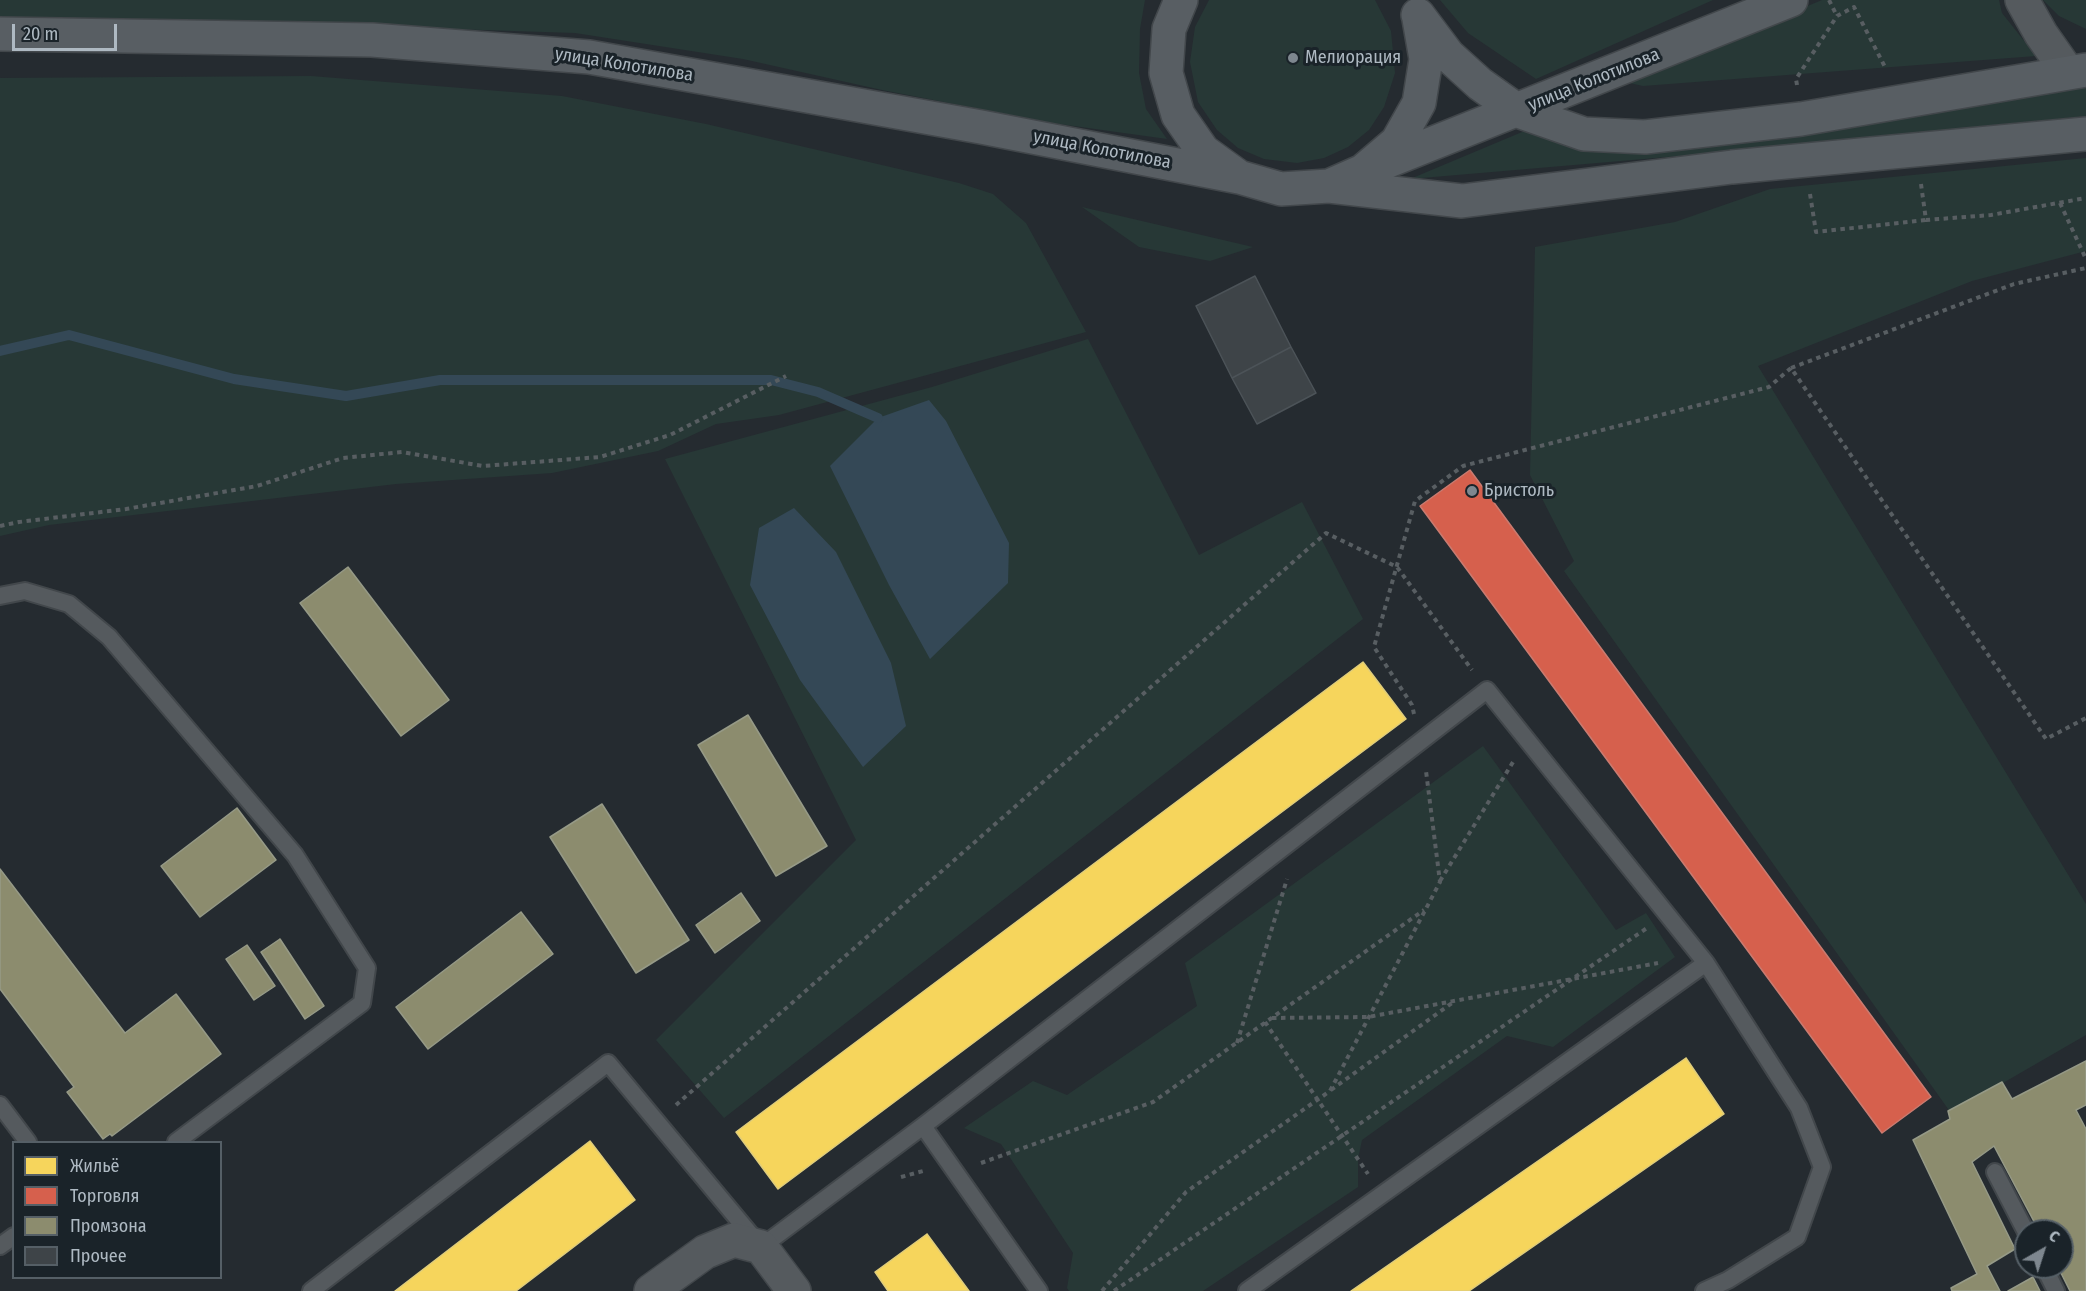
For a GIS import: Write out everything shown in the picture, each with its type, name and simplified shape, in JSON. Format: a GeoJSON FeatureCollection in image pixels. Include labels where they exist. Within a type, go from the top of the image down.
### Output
{"type":"FeatureCollection","features":[{"type":"Feature","properties":{"kind":"main road","name":"улица Колотилова"},"geometry":{"type":"LineString","coordinates":[[1181,0],[1169,29],[1166,73],[1178,115],[1203,151],[1239,177]]}},
{"type":"Feature","properties":{"kind":"main road","name":"улица Колотилова"},"geometry":{"type":"LineString","coordinates":[[0,34],[372,40],[589,57],[981,126],[1239,177],[1281,189],[1329,186],[1791,0]]}},
{"type":"Feature","properties":{"kind":"main road","name":"улица Колотилова"},"geometry":{"type":"LineString","coordinates":[[1363,171],[1397,142],[1419,103],[1426,59],[1414,7]]}},
{"type":"Feature","properties":{"kind":"main road"},"geometry":{"type":"LineString","coordinates":[[1414,7],[1448,54],[1480,84],[1518,111],[1584,134],[1645,137],[1801,119],[2077,70]]}},
{"type":"Feature","properties":{"kind":"main road"},"geometry":{"type":"LineString","coordinates":[[1329,186],[1462,201],[1805,160],[2086,134]]}},
{"type":"Feature","properties":{"kind":"street"},"geometry":{"type":"LineString","coordinates":[[2022,0],[2040,34],[2077,70]]}},
{"type":"Feature","properties":{"kind":"street"},"geometry":{"type":"LineString","coordinates":[[651,1291],[705,1252],[734,1240],[761,1246],[794,1291]]}},
{"type":"Feature","properties":{"kind":"lane"},"geometry":{"type":"LineString","coordinates":[[0,596],[25,591],[69,603],[110,637],[295,855],[367,968],[362,1003],[179,1141]]}},
{"type":"Feature","properties":{"kind":"lane"},"geometry":{"type":"LineString","coordinates":[[311,1291],[608,1063],[761,1246],[922,1126],[1487,690],[1703,959],[1799,1108],[1822,1167],[1797,1237],[1728,1280],[1704,1291]]}},
{"type":"Feature","properties":{"kind":"lane"},"geometry":{"type":"LineString","coordinates":[[1247,1291],[1382,1195],[1703,959]]}},
{"type":"Feature","properties":{"kind":"lane"},"geometry":{"type":"LineString","coordinates":[[0,1105],[27,1141]]}},
{"type":"Feature","properties":{"kind":"lane"},"geometry":{"type":"LineString","coordinates":[[922,1126],[1039,1291]]}},
{"type":"Feature","properties":{"kind":"lane"},"geometry":{"type":"LineString","coordinates":[[1995,1172],[2019,1219]]}},
{"type":"Feature","properties":{"kind":"path"},"geometry":{"type":"LineString","coordinates":[[1829,0],[1837,16]]}},
{"type":"Feature","properties":{"kind":"path"},"geometry":{"type":"LineString","coordinates":[[1805,160],[1816,232],[1926,220]]}},
{"type":"Feature","properties":{"kind":"path"},"geometry":{"type":"LineString","coordinates":[[2060,203],[2086,258]]}},
{"type":"Feature","properties":{"kind":"path"},"geometry":{"type":"LineString","coordinates":[[1440,882],[1420,742],[1412,705],[1374,647],[1415,501],[1463,466],[1769,387],[1791,368],[2014,284],[2086,268]]}},
{"type":"Feature","properties":{"kind":"path"},"geometry":{"type":"LineString","coordinates":[[1791,368],[2046,739],[2086,718]]}},
{"type":"Feature","properties":{"kind":"path"},"geometry":{"type":"LineString","coordinates":[[0,526],[126,509],[257,486],[343,458],[402,452],[483,466],[600,457],[670,435],[786,376]]}},
{"type":"Feature","properties":{"kind":"path"},"geometry":{"type":"LineString","coordinates":[[657,1122],[1326,533],[1396,567],[1487,690]]}},
{"type":"Feature","properties":{"kind":"path"},"geometry":{"type":"LineString","coordinates":[[1329,1091],[1440,882],[1527,740]]}},
{"type":"Feature","properties":{"kind":"path"},"geometry":{"type":"LineString","coordinates":[[1237,1043],[1279,909],[1297,837]]}},
{"type":"Feature","properties":{"kind":"path"},"geometry":{"type":"LineString","coordinates":[[897,1178],[924,1171],[943,1180],[999,1155],[1153,1102],[1425,909]]}},
{"type":"Feature","properties":{"kind":"path"},"geometry":{"type":"LineString","coordinates":[[1114,1291],[1667,914]]}},
{"type":"Feature","properties":{"kind":"path"},"geometry":{"type":"LineString","coordinates":[[1272,1018],[1368,1017],[1571,979],[1703,959]]}},
{"type":"Feature","properties":{"kind":"path"},"geometry":{"type":"LineString","coordinates":[[1102,1291],[1186,1192],[1455,1001]]}},
{"type":"Feature","properties":{"kind":"path"},"geometry":{"type":"LineString","coordinates":[[1265,1022],[1382,1195]]}},
{"type":"Feature","properties":{"kind":"shaded area"},"geometry":{"type":"Polygon","coordinates":[[[0,0],[1145,0],[1140,29],[1139,73],[1146,109],[1167,139],[1052,123],[882,90],[743,59],[575,33],[141,19],[0,17],[0,0]]]}},
{"type":"Feature","properties":{"kind":"shaded area"},"geometry":{"type":"Polygon","coordinates":[[[1209,0],[1375,0],[1391,31],[1395,73],[1384,107],[1369,130],[1348,147],[1324,158],[1297,163],[1264,159],[1238,148],[1217,130],[1198,102],[1190,62],[1195,27],[1209,0]]]}},
{"type":"Feature","properties":{"kind":"shaded area"},"geometry":{"type":"Polygon","coordinates":[[[1440,0],[1713,0],[1536,79],[1468,33],[1440,0]]]}},
{"type":"Feature","properties":{"kind":"shaded area"},"geometry":{"type":"Polygon","coordinates":[[[1822,0],[1999,0],[2002,13],[2036,56],[1643,86],[1625,82],[1822,0]]]}},
{"type":"Feature","properties":{"kind":"shaded area"},"geometry":{"type":"Polygon","coordinates":[[[2043,0],[2086,0],[2086,29],[2059,16],[2043,0]]]}},
{"type":"Feature","properties":{"kind":"shaded area"},"geometry":{"type":"Polygon","coordinates":[[[311,76],[562,96],[706,124],[959,183],[993,194],[1026,223],[1086,332],[779,415],[716,424],[658,451],[552,473],[396,484],[49,525],[0,536],[0,78],[311,76]]]}},
{"type":"Feature","properties":{"kind":"shaded area"},"geometry":{"type":"Polygon","coordinates":[[[2086,88],[2086,116],[1691,155],[1410,179],[1534,127],[1948,101],[2086,88]]]}},
{"type":"Feature","properties":{"kind":"shaded area"},"geometry":{"type":"Polygon","coordinates":[[[2086,158],[2086,251],[1972,281],[1758,366],[2086,904],[2086,1035],[1951,1113],[1564,571],[1574,561],[1530,475],[1535,247],[1675,222],[1770,189],[2086,158]]]}},
{"type":"Feature","properties":{"kind":"shaded area"},"geometry":{"type":"Polygon","coordinates":[[[1082,207],[1253,247],[1210,261],[1139,247],[1082,207]]]}},
{"type":"Feature","properties":{"kind":"shaded area"},"geometry":{"type":"Polygon","coordinates":[[[1088,339],[1199,555],[1302,502],[1363,619],[724,1118],[656,1040],[856,840],[665,459],[932,387],[1088,339]]]}},
{"type":"Feature","properties":{"kind":"shaded area"},"geometry":{"type":"Polygon","coordinates":[[[1483,746],[1616,930],[1646,913],[1675,957],[1553,1047],[1507,1036],[1362,1140],[1358,1159],[1358,1187],[1203,1291],[1069,1291],[1067,1288],[1073,1253],[1001,1144],[964,1128],[1033,1081],[1067,1095],[1197,1006],[1185,963],[1483,746]]]}},
{"type":"Feature","properties":{"kind":"water"},"geometry":{"type":"Polygon","coordinates":[[[929,400],[946,421],[1009,543],[1008,583],[930,659],[889,585],[830,466],[878,418],[929,400]]]}},
{"type":"Feature","properties":{"kind":"water"},"geometry":{"type":"Polygon","coordinates":[[[794,508],[836,552],[891,663],[906,726],[863,767],[800,680],[750,585],[759,528],[794,508]]]}},
{"type":"Feature","properties":{"kind":"building: Жильё"},"geometry":{"type":"Polygon","coordinates":[[[1363,662],[1406,719],[778,1189],[736,1132],[1363,662]]]}},
{"type":"Feature","properties":{"kind":"building: Жильё"},"geometry":{"type":"Polygon","coordinates":[[[1686,1058],[1724,1114],[1469,1291],[1351,1291],[1686,1058]]]}},
{"type":"Feature","properties":{"kind":"building: Жильё"},"geometry":{"type":"Polygon","coordinates":[[[590,1141],[635,1200],[516,1291],[395,1291],[590,1141]]]}},
{"type":"Feature","properties":{"kind":"building: Жильё"},"geometry":{"type":"Polygon","coordinates":[[[927,1234],[969,1291],[888,1291],[875,1272],[927,1234]]]}},
{"type":"Feature","properties":{"kind":"building: Торговля"},"geometry":{"type":"Polygon","coordinates":[[[1470,470],[1931,1097],[1882,1133],[1420,506],[1470,470]]]}},
{"type":"Feature","properties":{"kind":"building: Промзона"},"geometry":{"type":"Polygon","coordinates":[[[348,567],[449,700],[401,736],[300,603],[348,567]]]}},
{"type":"Feature","properties":{"kind":"building: Промзона"},"geometry":{"type":"Polygon","coordinates":[[[748,715],[827,846],[776,876],[698,745],[748,715]]]}},
{"type":"Feature","properties":{"kind":"building: Промзона"},"geometry":{"type":"Polygon","coordinates":[[[602,804],[689,940],[636,973],[550,837],[602,804]]]}},
{"type":"Feature","properties":{"kind":"building: Промзона"},"geometry":{"type":"Polygon","coordinates":[[[237,808],[276,860],[200,917],[161,866],[237,808]]]}},
{"type":"Feature","properties":{"kind":"building: Промзона"},"geometry":{"type":"Polygon","coordinates":[[[0,869],[125,1033],[176,994],[221,1054],[112,1136],[110,1134],[103,1139],[67,1092],[74,1087],[0,989],[0,869]]]}},
{"type":"Feature","properties":{"kind":"building: Промзона"},"geometry":{"type":"Polygon","coordinates":[[[741,893],[760,921],[715,953],[696,925],[741,893]]]}},
{"type":"Feature","properties":{"kind":"building: Промзона"},"geometry":{"type":"Polygon","coordinates":[[[521,912],[553,954],[428,1049],[396,1007],[521,912]]]}},
{"type":"Feature","properties":{"kind":"building: Промзона"},"geometry":{"type":"Polygon","coordinates":[[[280,939],[324,1006],[305,1019],[261,952],[280,939]]]}},
{"type":"Feature","properties":{"kind":"building: Промзона"},"geometry":{"type":"Polygon","coordinates":[[[247,945],[275,986],[254,1000],[226,959],[247,945]]]}},
{"type":"Feature","properties":{"kind":"building: Промзона"},"geometry":{"type":"Polygon","coordinates":[[[2086,1061],[2086,1105],[2076,1110],[2086,1129],[2086,1291],[2070,1291],[2064,1279],[2074,1279],[2074,1219],[2033,1219],[1994,1146],[1972,1162],[2014,1250],[1987,1266],[2000,1291],[1952,1291],[1951,1288],[1977,1274],[1913,1140],[1950,1119],[1948,1111],[2002,1082],[2012,1099],[2086,1061]]]}},
{"type":"Feature","properties":{"kind":"building: Промзона"},"geometry":{"type":"Polygon","coordinates":[[[2029,1279],[2034,1279],[2040,1291],[2008,1291],[2029,1279]]]}},
{"type":"Feature","properties":{"kind":"building: Прочее"},"geometry":{"type":"Polygon","coordinates":[[[1255,276],[1291,347],[1232,378],[1196,306],[1255,276]]]}},
{"type":"Feature","properties":{"kind":"building: Прочее"},"geometry":{"type":"Polygon","coordinates":[[[1291,347],[1316,393],[1257,424],[1232,378],[1291,347]]]}},
{"type":"Feature","properties":{"kind":"waterway"},"geometry":{"type":"LineString","coordinates":[[0,351],[69,335],[234,379],[346,396],[440,380],[771,380],[818,392],[878,418]]}},
{"type":"Feature","properties":{"kind":"place","name":"Мелиорация"},"geometry":{"type":"Point","coordinates":[1293,58]}},
{"type":"Feature","properties":{"kind":"place","name":"Бристоль"},"geometry":{"type":"Point","coordinates":[1472,491]}}]}
